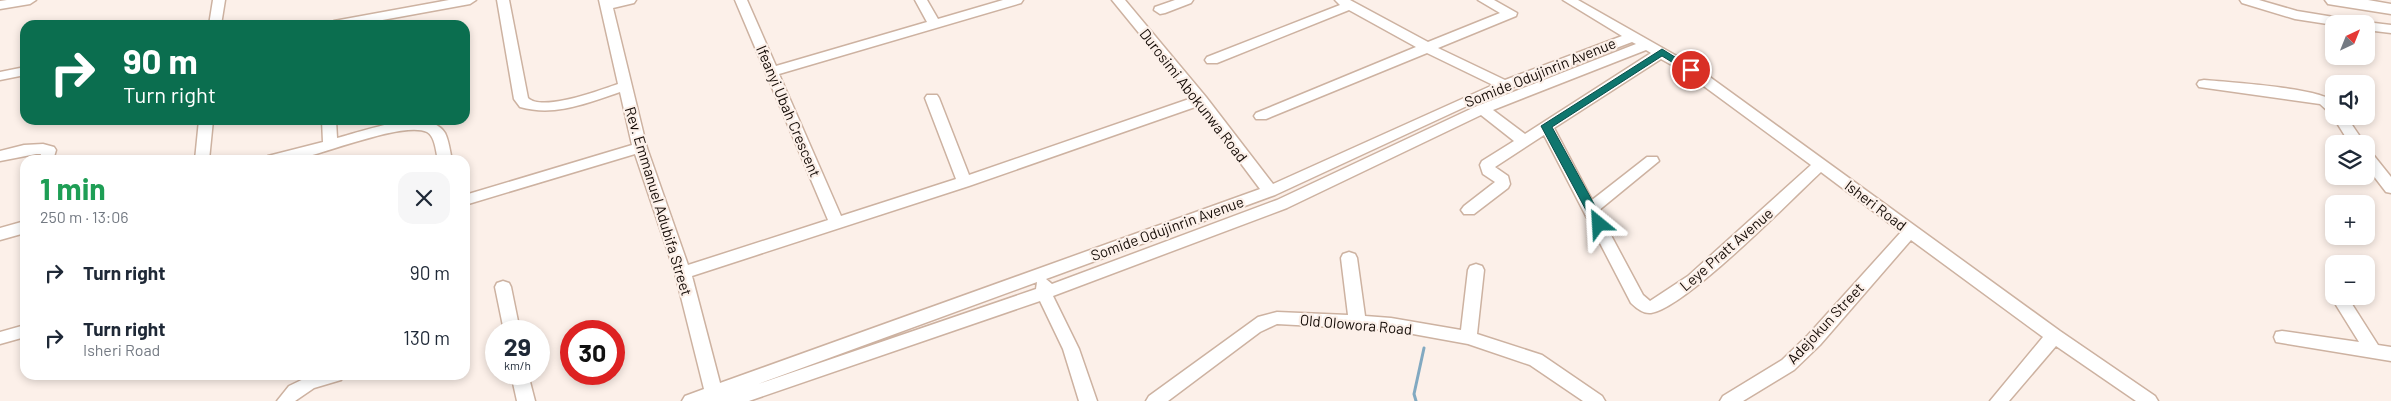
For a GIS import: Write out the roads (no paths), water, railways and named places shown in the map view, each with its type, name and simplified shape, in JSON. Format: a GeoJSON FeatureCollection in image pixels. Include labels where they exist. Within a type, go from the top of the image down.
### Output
{"type":"FeatureCollection","features":[{"type":"Feature","properties":{"kind":"highway"},"geometry":{"type":"LineString","coordinates":[[2334,0],[2391,9]]}},
{"type":"Feature","properties":{"kind":"street"},"geometry":{"type":"LineString","coordinates":[[0,5],[30,0]]}},
{"type":"Feature","properties":{"kind":"street"},"geometry":{"type":"LineString","coordinates":[[216,20],[219,0]]}},
{"type":"Feature","properties":{"kind":"street"},"geometry":{"type":"LineString","coordinates":[[408,19],[470,0]]}},
{"type":"Feature","properties":{"kind":"street"},"geometry":{"type":"LineString","coordinates":[[503,0],[521,99],[524,104],[541,108],[554,107],[625,86]]}},
{"type":"Feature","properties":{"kind":"street"},"geometry":{"type":"LineString","coordinates":[[606,3],[630,0]]}},
{"type":"Feature","properties":{"kind":"street","name":"Ifeanyi Ubah Crescent"},"geometry":{"type":"LineString","coordinates":[[741,0],[836,222]]}},
{"type":"Feature","properties":{"kind":"street"},"geometry":{"type":"LineString","coordinates":[[921,0],[934,24]]}},
{"type":"Feature","properties":{"kind":"street"},"geometry":{"type":"LineString","coordinates":[[773,71],[1017,0]]}},
{"type":"Feature","properties":{"kind":"street","name":"Durosimi Abokunwa Road"},"geometry":{"type":"LineString","coordinates":[[1118,0],[1201,100],[1270,191]]}},
{"type":"Feature","properties":{"kind":"street"},"geometry":{"type":"LineString","coordinates":[[1160,10],[1187,0]]}},
{"type":"Feature","properties":{"kind":"street"},"geometry":{"type":"LineString","coordinates":[[1261,116],[1511,13],[1484,0]]}},
{"type":"Feature","properties":{"kind":"street","name":"Isheri Road"},"geometry":{"type":"LineString","coordinates":[[1569,0],[1691,70],[2054,336],[2149,401]]}},
{"type":"Feature","properties":{"kind":"street","name":"Isheri Road"},"geometry":{"type":"LineString","coordinates":[[1578,0],[1598,15]]}},
{"type":"Feature","properties":{"kind":"street"},"geometry":{"type":"LineString","coordinates":[[2246,0],[2295,15],[2325,20]]}},
{"type":"Feature","properties":{"kind":"street","name":"Rev. Emmanuel Adubifa Street"},"geometry":{"type":"LineString","coordinates":[[606,3],[640,148],[682,273],[714,397]]}},
{"type":"Feature","properties":{"kind":"street"},"geometry":{"type":"LineString","coordinates":[[1212,60],[1346,3],[1428,48],[1504,86]]}},
{"type":"Feature","properties":{"kind":"street"},"geometry":{"type":"LineString","coordinates":[[2375,27],[2391,29]]}},
{"type":"Feature","properties":{"kind":"street","name":"Somide Odujinrin Avenue"},"geometry":{"type":"LineString","coordinates":[[691,401],[714,397],[1044,272],[1270,191],[1414,124],[1584,53],[1634,36]]}},
{"type":"Feature","properties":{"kind":"street"},"geometry":{"type":"LineString","coordinates":[[728,401],[1044,293],[1282,204],[1482,109],[1597,63],[1655,48]]}},
{"type":"Feature","properties":{"kind":"street"},"geometry":{"type":"LineString","coordinates":[[1469,210],[1503,184],[1503,180],[1488,170],[1487,165],[1619,78],[1655,48]]}},
{"type":"Feature","properties":{"kind":"street"},"geometry":{"type":"LineString","coordinates":[[1584,53],[1619,78]]}},
{"type":"Feature","properties":{"kind":"street"},"geometry":{"type":"LineString","coordinates":[[0,76],[20,72]]}},
{"type":"Feature","properties":{"kind":"street"},"geometry":{"type":"LineString","coordinates":[[2204,84],[2312,97],[2325,101]]}},
{"type":"Feature","properties":{"kind":"street"},"geometry":{"type":"LineString","coordinates":[[932,98],[964,182]]}},
{"type":"Feature","properties":{"kind":"street"},"geometry":{"type":"LineString","coordinates":[[682,273],[964,182],[1201,100]]}},
{"type":"Feature","properties":{"kind":"street"},"geometry":{"type":"LineString","coordinates":[[1482,109],[1523,140]]}},
{"type":"Feature","properties":{"kind":"street"},"geometry":{"type":"LineString","coordinates":[[202,155],[206,125]]}},
{"type":"Feature","properties":{"kind":"street"},"geometry":{"type":"LineString","coordinates":[[329,125],[330,146]]}},
{"type":"Feature","properties":{"kind":"street"},"geometry":{"type":"LineString","coordinates":[[293,155],[393,128],[416,125],[433,129],[439,135],[444,155]]}},
{"type":"Feature","properties":{"kind":"street","name":"Leye Pratt Avenue"},"geometry":{"type":"LineString","coordinates":[[1546,126],[1637,299],[1649,307],[1658,305],[1694,280],[1821,164]]}},
{"type":"Feature","properties":{"kind":"street"},"geometry":{"type":"LineString","coordinates":[[0,156],[32,148],[49,150],[48,155]]}},
{"type":"Feature","properties":{"kind":"street"},"geometry":{"type":"LineString","coordinates":[[470,199],[640,148]]}},
{"type":"Feature","properties":{"kind":"street"},"geometry":{"type":"LineString","coordinates":[[1591,209],[1652,161]]}},
{"type":"Feature","properties":{"kind":"street"},"geometry":{"type":"LineString","coordinates":[[2375,167],[2391,188]]}},
{"type":"Feature","properties":{"kind":"street"},"geometry":{"type":"LineString","coordinates":[[1305,175],[1318,188]]}},
{"type":"Feature","properties":{"kind":"street"},"geometry":{"type":"LineString","coordinates":[[0,234],[20,228]]}},
{"type":"Feature","properties":{"kind":"street","name":"Adejokun Street"},"geometry":{"type":"LineString","coordinates":[[1729,401],[1771,377],[1814,340],[1910,231]]}},
{"type":"Feature","properties":{"kind":"street"},"geometry":{"type":"LineString","coordinates":[[1349,258],[1357,321]]}},
{"type":"Feature","properties":{"kind":"street"},"geometry":{"type":"LineString","coordinates":[[1468,338],[1476,270]]}},
{"type":"Feature","properties":{"kind":"street"},"geometry":{"type":"LineString","coordinates":[[1044,272],[1044,293],[1071,349],[1088,401]]}},
{"type":"Feature","properties":{"kind":"street"},"geometry":{"type":"LineString","coordinates":[[503,286],[510,320]]}},
{"type":"Feature","properties":{"kind":"street"},"geometry":{"type":"LineString","coordinates":[[2344,305],[2372,350]]}},
{"type":"Feature","properties":{"kind":"street","name":"Old Olowora Road"},"geometry":{"type":"LineString","coordinates":[[1156,401],[1264,321],[1277,318],[1391,324],[1468,338],[1536,360],[1556,371],[1596,401]]}},
{"type":"Feature","properties":{"kind":"street"},"geometry":{"type":"LineString","coordinates":[[0,338],[20,332]]}},
{"type":"Feature","properties":{"kind":"street"},"geometry":{"type":"LineString","coordinates":[[1999,401],[2054,336]]}},
{"type":"Feature","properties":{"kind":"street"},"geometry":{"type":"LineString","coordinates":[[2282,337],[2391,354]]}},
{"type":"Feature","properties":{"kind":"street"},"geometry":{"type":"LineString","coordinates":[[286,401],[295,391],[320,380]]}},
{"type":"Feature","properties":{"kind":"street"},"geometry":{"type":"LineString","coordinates":[[522,385],[526,401]]}},
{"type":"Feature","properties":{"kind":"waterway"},"geometry":{"type":"LineString","coordinates":[[1416,401],[1414,394],[1424,348]]}}]}
